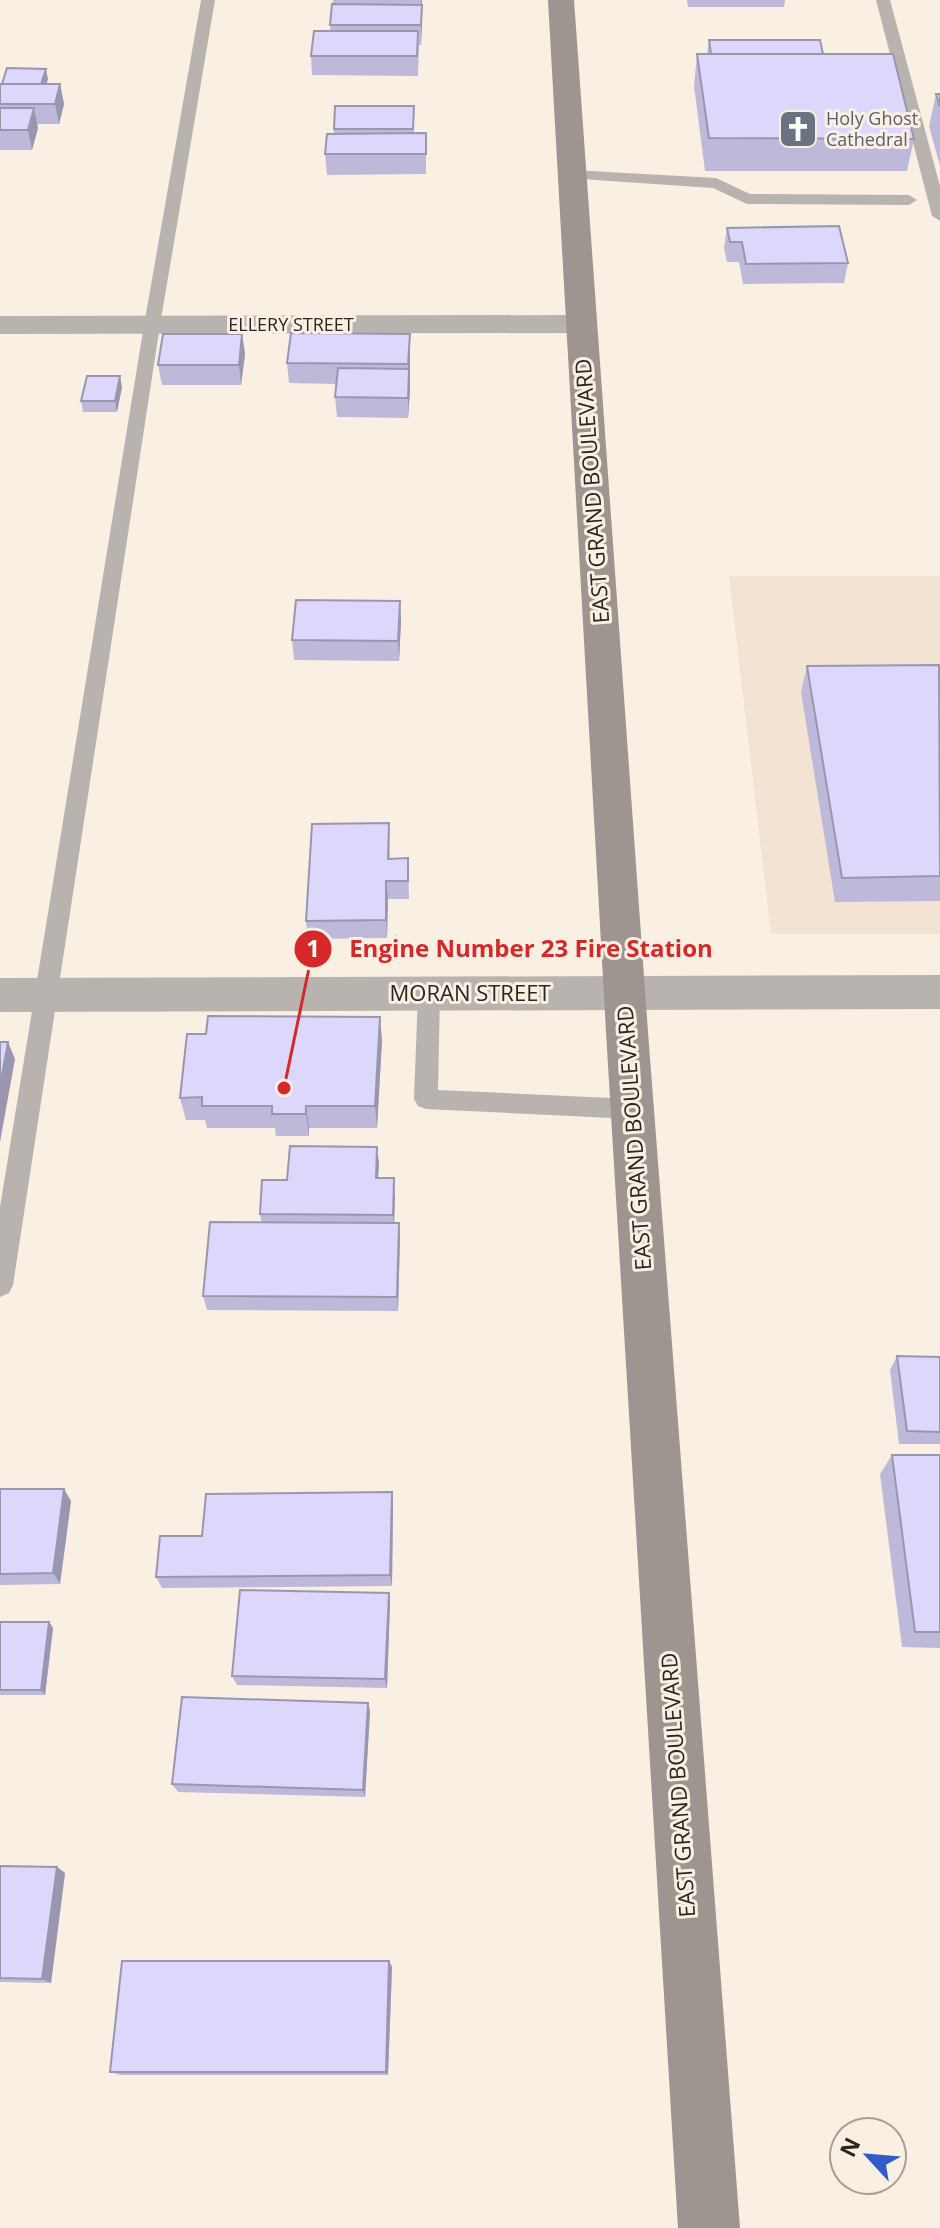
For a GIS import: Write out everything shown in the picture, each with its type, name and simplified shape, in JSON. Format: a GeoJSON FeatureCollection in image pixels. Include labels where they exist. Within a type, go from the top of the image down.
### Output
{"type":"FeatureCollection","features":[{"type":"Feature","properties":{"kind":"main road","name":"EAST GRAND BOULEVARD"},"geometry":{"type":"LineString","coordinates":[[561,0],[624,993],[709,2228]]}},
{"type":"Feature","properties":{"kind":"street","name":"ELLERY STREET"},"geometry":{"type":"LineString","coordinates":[[0,325],[581,324]]}},
{"type":"Feature","properties":{"kind":"street","name":"MORAN STREET"},"geometry":{"type":"LineString","coordinates":[[0,995],[940,992]]}},
{"type":"Feature","properties":{"kind":"lane"},"geometry":{"type":"LineString","coordinates":[[0,1285],[152,325],[208,0]]}},
{"type":"Feature","properties":{"kind":"lane"},"geometry":{"type":"LineString","coordinates":[[883,0],[940,216]]}},
{"type":"Feature","properties":{"kind":"lane"},"geometry":{"type":"LineString","coordinates":[[572,175],[716,183],[747,199],[909,200]]}},
{"type":"Feature","properties":{"kind":"lane"},"geometry":{"type":"LineString","coordinates":[[429,993],[426,1099],[632,1109]]}},
{"type":"Feature","properties":{"kind":"shaded area"},"geometry":{"type":"Polygon","coordinates":[[[729,576],[940,576],[940,934],[771,934],[729,576]]]}},
{"type":"Feature","properties":{"kind":"building"},"geometry":{"type":"Polygon","coordinates":[[[332,4],[422,5],[421,25],[330,25],[332,4]]]}},
{"type":"Feature","properties":{"kind":"building"},"geometry":{"type":"Polygon","coordinates":[[[314,31],[418,31],[417,56],[311,56],[314,31]]]}},
{"type":"Feature","properties":{"kind":"building"},"geometry":{"type":"Polygon","coordinates":[[[709,40],[820,40],[823,54],[711,54],[709,40]]]}},
{"type":"Feature","properties":{"kind":"building"},"geometry":{"type":"Polygon","coordinates":[[[697,54],[893,54],[914,139],[709,138],[697,54]]]}},
{"type":"Feature","properties":{"kind":"building"},"geometry":{"type":"Polygon","coordinates":[[[7,68],[46,69],[41,84],[2,84],[7,68]]]}},
{"type":"Feature","properties":{"kind":"building"},"geometry":{"type":"Polygon","coordinates":[[[0,84],[60,84],[55,104],[0,104],[0,84]]]}},
{"type":"Feature","properties":{"kind":"building"},"geometry":{"type":"Polygon","coordinates":[[[335,106],[414,106],[413,129],[334,129],[335,106]]]}},
{"type":"Feature","properties":{"kind":"building"},"geometry":{"type":"Polygon","coordinates":[[[0,108],[34,108],[28,130],[0,130],[0,108]]]}},
{"type":"Feature","properties":{"kind":"building"},"geometry":{"type":"Polygon","coordinates":[[[426,133],[426,154],[325,154],[327,134],[426,133]]]}},
{"type":"Feature","properties":{"kind":"building"},"geometry":{"type":"Polygon","coordinates":[[[839,226],[848,263],[746,264],[742,242],[730,242],[727,228],[839,226]]]}},
{"type":"Feature","properties":{"kind":"building"},"geometry":{"type":"Polygon","coordinates":[[[291,333],[410,334],[408,364],[287,363],[291,333]]]}},
{"type":"Feature","properties":{"kind":"building"},"geometry":{"type":"Polygon","coordinates":[[[163,334],[242,334],[239,365],[158,365],[163,334]]]}},
{"type":"Feature","properties":{"kind":"building"},"geometry":{"type":"Polygon","coordinates":[[[338,368],[409,369],[408,398],[335,397],[338,368]]]}},
{"type":"Feature","properties":{"kind":"building"},"geometry":{"type":"Polygon","coordinates":[[[87,376],[120,376],[115,401],[81,401],[87,376]]]}},
{"type":"Feature","properties":{"kind":"building"},"geometry":{"type":"Polygon","coordinates":[[[296,600],[400,601],[398,641],[292,640],[296,600]]]}},
{"type":"Feature","properties":{"kind":"building"},"geometry":{"type":"Polygon","coordinates":[[[939,665],[940,876],[842,878],[807,666],[939,665]]]}},
{"type":"Feature","properties":{"kind":"building"},"geometry":{"type":"Polygon","coordinates":[[[389,823],[388,859],[408,858],[408,881],[386,881],[386,920],[306,921],[312,824],[389,823]]]}},
{"type":"Feature","properties":{"kind":"building"},"geometry":{"type":"Polygon","coordinates":[[[208,1016],[380,1017],[375,1106],[306,1106],[306,1114],[272,1114],[272,1106],[202,1106],[202,1097],[180,1098],[187,1034],[206,1034],[208,1016]]]}},
{"type":"Feature","properties":{"kind":"building"},"geometry":{"type":"Polygon","coordinates":[[[0,1042],[8,1042],[0,1086],[0,1042]]]}},
{"type":"Feature","properties":{"kind":"building"},"geometry":{"type":"Polygon","coordinates":[[[290,1146],[377,1147],[376,1178],[394,1178],[393,1215],[260,1214],[262,1180],[287,1180],[290,1146]]]}},
{"type":"Feature","properties":{"kind":"building"},"geometry":{"type":"Polygon","coordinates":[[[210,1222],[399,1223],[397,1297],[203,1296],[210,1222]]]}},
{"type":"Feature","properties":{"kind":"building"},"geometry":{"type":"Polygon","coordinates":[[[897,1356],[940,1357],[940,1432],[907,1431],[897,1356]]]}},
{"type":"Feature","properties":{"kind":"building"},"geometry":{"type":"Polygon","coordinates":[[[892,1455],[940,1455],[940,1632],[915,1632],[892,1455]]]}},
{"type":"Feature","properties":{"kind":"building"},"geometry":{"type":"Polygon","coordinates":[[[0,1489],[64,1489],[53,1573],[0,1574],[0,1489]]]}},
{"type":"Feature","properties":{"kind":"building"},"geometry":{"type":"Polygon","coordinates":[[[392,1492],[390,1575],[156,1577],[160,1536],[202,1536],[206,1494],[392,1492]]]}},
{"type":"Feature","properties":{"kind":"building"},"geometry":{"type":"Polygon","coordinates":[[[240,1590],[389,1593],[385,1679],[232,1676],[240,1590]]]}},
{"type":"Feature","properties":{"kind":"building"},"geometry":{"type":"Polygon","coordinates":[[[0,1622],[49,1622],[41,1690],[0,1690],[0,1622]]]}},
{"type":"Feature","properties":{"kind":"building"},"geometry":{"type":"Polygon","coordinates":[[[182,1697],[368,1703],[363,1790],[172,1784],[182,1697]]]}},
{"type":"Feature","properties":{"kind":"building"},"geometry":{"type":"Polygon","coordinates":[[[0,1866],[57,1867],[42,1979],[0,1978],[0,1866]]]}},
{"type":"Feature","properties":{"kind":"building"},"geometry":{"type":"Polygon","coordinates":[[[122,1961],[389,1961],[386,2072],[110,2072],[122,1961]]]}},
{"type":"Feature","properties":{"kind":"place","name":"Holy Ghost Cathedral"},"geometry":{"type":"Point","coordinates":[798,129]}},
{"type":"Feature","properties":{"kind":"place","name":"Engine Number 23 Fire Station"},"geometry":{"type":"Point","coordinates":[284,1088]}}]}
